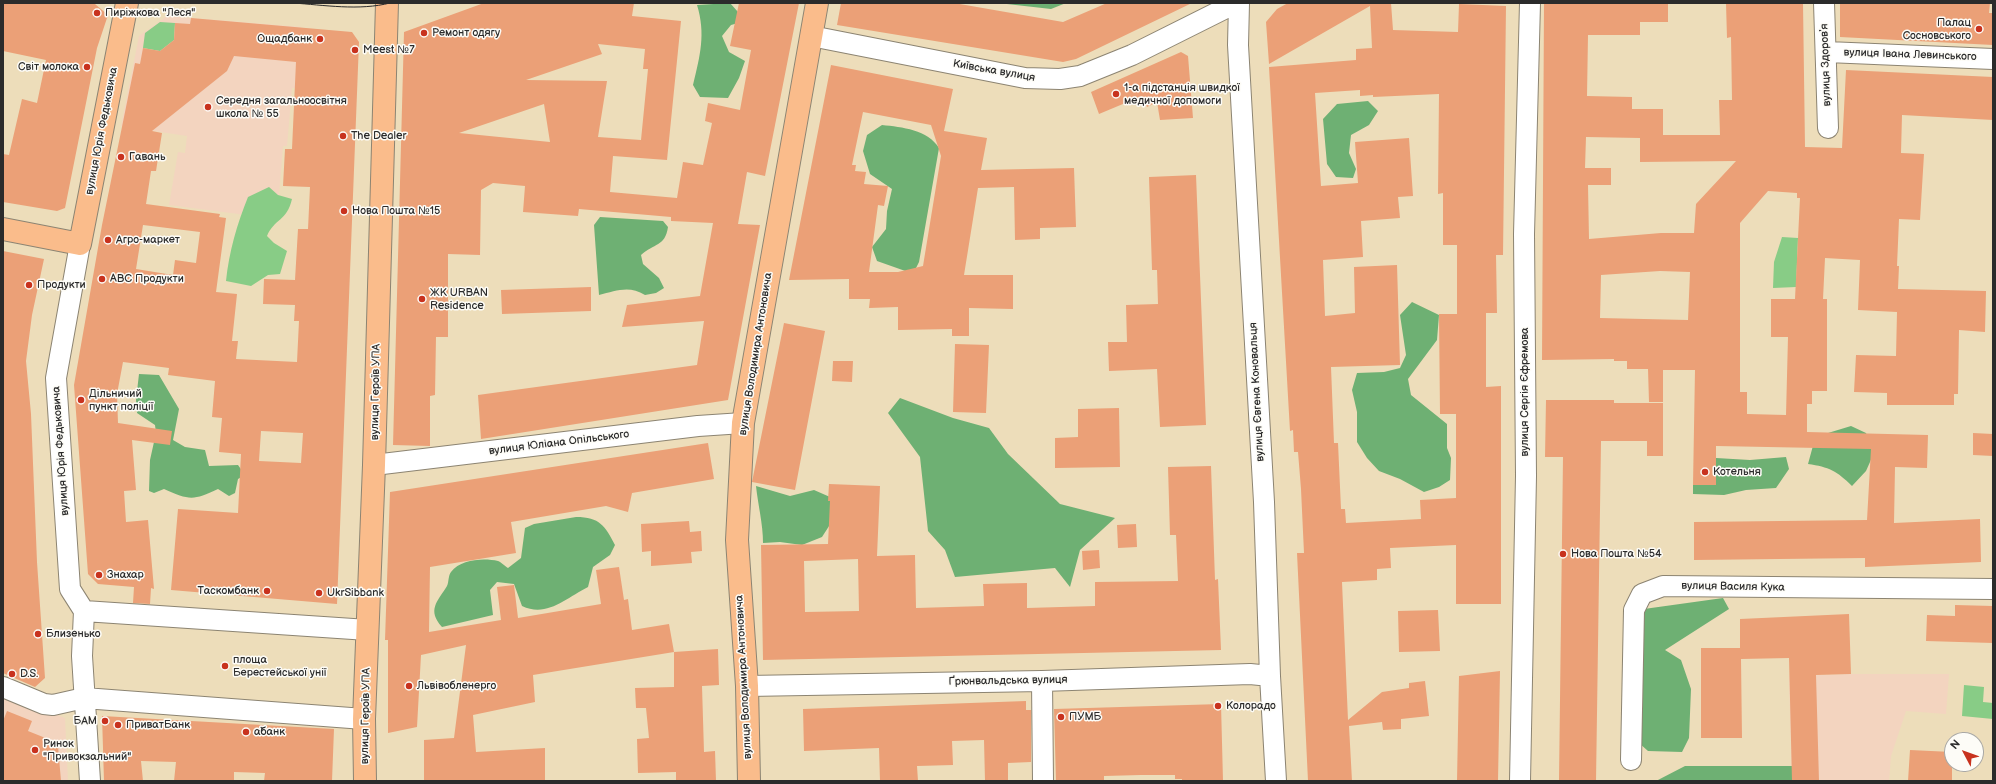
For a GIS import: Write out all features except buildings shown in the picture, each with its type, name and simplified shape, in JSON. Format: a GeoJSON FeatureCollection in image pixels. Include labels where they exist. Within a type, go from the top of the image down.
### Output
{"type":"FeatureCollection","features":[{"type":"Feature","properties":{"kind":"main road","name":"вулиця Юрія Федьковича"},"geometry":{"type":"LineString","coordinates":[[80,244],[127,3]]}},
{"type":"Feature","properties":{"kind":"main road","name":"вулиця Героїв УПА"},"geometry":{"type":"LineString","coordinates":[[365,781],[364,719],[374,465],[387,3]]}},
{"type":"Feature","properties":{"kind":"main road","name":"вулиця Володимира Антоновича"},"geometry":{"type":"LineString","coordinates":[[749,781],[747,686],[737,540],[743,423],[817,3]]}},
{"type":"Feature","properties":{"kind":"main road"},"geometry":{"type":"LineString","coordinates":[[3,229],[80,244]]}},
{"type":"Feature","properties":{"kind":"street","name":"Київська вулиця"},"geometry":{"type":"LineString","coordinates":[[811,36],[1025,78],[1060,79],[1080,76],[1132,54],[1236,3]]}},
{"type":"Feature","properties":{"kind":"street","name":"вулиця Євгена Коновальця"},"geometry":{"type":"LineString","coordinates":[[1240,3],[1238,45],[1264,502],[1270,676],[1276,781]]}},
{"type":"Feature","properties":{"kind":"street","name":"вулиця Сергія Єфремова"},"geometry":{"type":"LineString","coordinates":[[1520,781],[1526,476],[1524,234],[1530,3]]}},
{"type":"Feature","properties":{"kind":"street","name":"вулиця Здоровʼя"},"geometry":{"type":"LineString","coordinates":[[1824,3],[1827,52],[1828,128]]}},
{"type":"Feature","properties":{"kind":"street","name":"вулиця Івана Левинського"},"geometry":{"type":"LineString","coordinates":[[1827,52],[1993,59]]}},
{"type":"Feature","properties":{"kind":"street","name":"вулиця Юрія Федьковича"},"geometry":{"type":"LineString","coordinates":[[80,244],[56,378],[70,589],[84,611]]}},
{"type":"Feature","properties":{"kind":"street","name":"вулиця Юліана Опільського"},"geometry":{"type":"LineString","coordinates":[[374,465],[698,426],[743,423]]}},
{"type":"Feature","properties":{"kind":"street","name":"вулиця Василя Кука"},"geometry":{"type":"LineString","coordinates":[[1631,760],[1634,610],[1642,594],[1663,586],[1993,589]]}},
{"type":"Feature","properties":{"kind":"street"},"geometry":{"type":"LineString","coordinates":[[90,781],[82,656],[84,611],[368,630]]}},
{"type":"Feature","properties":{"kind":"street","name":"Ґрюнвальдська вулиця"},"geometry":{"type":"LineString","coordinates":[[747,686],[1042,681],[1250,674],[1270,676]]}},
{"type":"Feature","properties":{"kind":"street"},"geometry":{"type":"LineString","coordinates":[[1042,681],[1043,781]]}},
{"type":"Feature","properties":{"kind":"street"},"geometry":{"type":"LineString","coordinates":[[3,687],[44,704],[54,705],[84,698],[364,719]]}},
{"type":"Feature","properties":{"kind":"shaded area","name":"Середня загальноосвітня школа № 55"},"geometry":{"type":"Polygon","coordinates":[[[167,16],[301,27],[296,88],[292,88],[287,146],[283,146],[277,219],[169,205],[178,152],[185,153],[187,136],[121,126],[139,36],[167,16]]]}},
{"type":"Feature","properties":{"kind":"shaded area"},"geometry":{"type":"Polygon","coordinates":[[[1851,674],[1949,674],[1946,714],[1906,711],[1891,756],[1889,781],[1792,781],[1789,676],[1851,674]]]}},
{"type":"Feature","properties":{"kind":"shaded area","name":"Ринок \"Привокзальний\""},"geometry":{"type":"Polygon","coordinates":[[[3,693],[65,718],[68,781],[3,781],[3,693]]]}},
{"type":"Feature","properties":{"kind":"green space"},"geometry":{"type":"Polygon","coordinates":[[[730,3],[738,12],[742,22],[731,25],[722,36],[729,52],[745,61],[739,78],[728,98],[700,97],[693,85],[700,55],[702,35],[697,5],[730,3]]]}},
{"type":"Feature","properties":{"kind":"green space"},"geometry":{"type":"Polygon","coordinates":[[[998,3],[1066,3],[1051,9],[998,3]]]}},
{"type":"Feature","properties":{"kind":"green space"},"geometry":{"type":"Polygon","coordinates":[[[160,22],[175,23],[174,40],[160,51],[143,48],[145,33],[160,22]]]}},
{"type":"Feature","properties":{"kind":"green space"},"geometry":{"type":"Polygon","coordinates":[[[1368,101],[1378,111],[1369,125],[1351,135],[1349,153],[1356,169],[1353,178],[1336,177],[1327,164],[1323,119],[1337,104],[1368,101]]]}},
{"type":"Feature","properties":{"kind":"green space"},"geometry":{"type":"Polygon","coordinates":[[[882,125],[914,130],[928,137],[939,148],[919,262],[914,272],[911,273],[877,261],[872,247],[886,229],[887,211],[892,189],[870,174],[863,151],[867,135],[882,125]]]}},
{"type":"Feature","properties":{"kind":"green space"},"geometry":{"type":"Polygon","coordinates":[[[269,187],[278,195],[292,199],[287,212],[273,226],[267,236],[274,243],[287,251],[280,274],[268,275],[251,286],[226,281],[234,238],[248,197],[269,187]]]}},
{"type":"Feature","properties":{"kind":"green space"},"geometry":{"type":"Polygon","coordinates":[[[600,217],[663,221],[668,227],[664,238],[658,244],[641,255],[643,264],[659,278],[664,288],[656,293],[645,295],[633,290],[622,290],[599,295],[594,225],[600,217]]]}},
{"type":"Feature","properties":{"kind":"green space"},"geometry":{"type":"Polygon","coordinates":[[[1782,237],[1798,238],[1796,287],[1773,288],[1774,262],[1782,237]]]}},
{"type":"Feature","properties":{"kind":"green space"},"geometry":{"type":"Polygon","coordinates":[[[1412,302],[1439,315],[1437,340],[1408,379],[1411,395],[1447,424],[1447,448],[1451,458],[1450,480],[1439,487],[1424,492],[1400,479],[1379,471],[1367,458],[1357,442],[1357,412],[1352,390],[1357,373],[1384,372],[1400,368],[1406,355],[1400,315],[1412,302]]]}},
{"type":"Feature","properties":{"kind":"green space"},"geometry":{"type":"Polygon","coordinates":[[[139,374],[159,375],[179,409],[173,440],[185,447],[205,450],[209,466],[238,465],[245,475],[238,479],[235,493],[229,496],[218,489],[203,496],[191,498],[164,489],[154,493],[149,491],[150,460],[156,433],[155,425],[137,413],[136,400],[139,374]]]}},
{"type":"Feature","properties":{"kind":"green space"},"geometry":{"type":"Polygon","coordinates":[[[900,398],[953,418],[989,428],[1008,454],[1060,504],[1115,518],[1080,550],[1070,587],[1055,568],[955,577],[945,550],[928,531],[920,457],[888,413],[900,398]]]}},
{"type":"Feature","properties":{"kind":"green space"},"geometry":{"type":"Polygon","coordinates":[[[1851,426],[1866,433],[1874,453],[1866,471],[1852,486],[1832,470],[1808,464],[1814,442],[1828,433],[1851,426]]]}},
{"type":"Feature","properties":{"kind":"green space"},"geometry":{"type":"Polygon","coordinates":[[[1786,457],[1789,469],[1776,488],[1746,490],[1724,495],[1693,494],[1693,485],[1716,485],[1716,458],[1750,460],[1786,457]]]}},
{"type":"Feature","properties":{"kind":"green space"},"geometry":{"type":"Polygon","coordinates":[[[756,486],[790,496],[814,490],[830,497],[831,523],[822,537],[802,545],[780,542],[763,543],[756,486]]]}},
{"type":"Feature","properties":{"kind":"green space"},"geometry":{"type":"Polygon","coordinates":[[[584,517],[601,524],[615,545],[610,555],[593,567],[588,587],[556,605],[540,610],[522,606],[514,584],[497,582],[490,590],[493,615],[442,627],[437,621],[434,611],[435,606],[447,586],[451,572],[455,568],[461,564],[473,560],[486,560],[498,561],[508,568],[521,558],[525,528],[534,524],[584,517]]]}},
{"type":"Feature","properties":{"kind":"green space"},"geometry":{"type":"Polygon","coordinates":[[[1723,598],[1729,609],[1665,650],[1681,660],[1691,689],[1689,738],[1682,752],[1648,751],[1639,743],[1644,609],[1723,598]]]}},
{"type":"Feature","properties":{"kind":"green space"},"geometry":{"type":"Polygon","coordinates":[[[1964,685],[1984,687],[1983,702],[1993,703],[1993,719],[1962,716],[1964,685]]]}},
{"type":"Feature","properties":{"kind":"green space"},"geometry":{"type":"Polygon","coordinates":[[[1685,766],[1792,766],[1792,781],[1656,781],[1685,766]]]}},
{"type":"Feature","properties":{"kind":"tram line"},"geometry":{"type":"LineString","coordinates":[[293,3],[354,7],[366,7],[390,3]]}},
{"type":"Feature","properties":{"kind":"place","name":"Пиріжкова \"Леся\""},"geometry":{"type":"Point","coordinates":[97,13]}},
{"type":"Feature","properties":{"kind":"place","name":"Палац Сосновського"},"geometry":{"type":"Point","coordinates":[1979,29]}},
{"type":"Feature","properties":{"kind":"place","name":"Ремонт одягу"},"geometry":{"type":"Point","coordinates":[424,33]}},
{"type":"Feature","properties":{"kind":"place","name":"Ощадбанк"},"geometry":{"type":"Point","coordinates":[320,39]}},
{"type":"Feature","properties":{"kind":"place","name":"Meest №7"},"geometry":{"type":"Point","coordinates":[355,50]}},
{"type":"Feature","properties":{"kind":"place","name":"Світ молока"},"geometry":{"type":"Point","coordinates":[87,67]}},
{"type":"Feature","properties":{"kind":"place","name":"1-а підстанція швидкої медичної допомоги"},"geometry":{"type":"Point","coordinates":[1116,94]}},
{"type":"Feature","properties":{"kind":"place","name":"Середня загальноосвітня школа № 55"},"geometry":{"type":"Point","coordinates":[208,107]}},
{"type":"Feature","properties":{"kind":"place","name":"The Dealer"},"geometry":{"type":"Point","coordinates":[343,136]}},
{"type":"Feature","properties":{"kind":"place","name":"Гавань"},"geometry":{"type":"Point","coordinates":[121,157]}},
{"type":"Feature","properties":{"kind":"place","name":"Нова Пошта №15"},"geometry":{"type":"Point","coordinates":[344,211]}},
{"type":"Feature","properties":{"kind":"place","name":"Агро-маркет"},"geometry":{"type":"Point","coordinates":[108,240]}},
{"type":"Feature","properties":{"kind":"place","name":"ABC Продукти"},"geometry":{"type":"Point","coordinates":[102,279]}},
{"type":"Feature","properties":{"kind":"place","name":"Продукти"},"geometry":{"type":"Point","coordinates":[29,285]}},
{"type":"Feature","properties":{"kind":"place","name":"ЖК URBAN Residence"},"geometry":{"type":"Point","coordinates":[422,299]}},
{"type":"Feature","properties":{"kind":"place","name":"Дільничий пункт поліції"},"geometry":{"type":"Point","coordinates":[81,400]}},
{"type":"Feature","properties":{"kind":"place","name":"Котельня"},"geometry":{"type":"Point","coordinates":[1705,472]}},
{"type":"Feature","properties":{"kind":"place","name":"Нова Пошта №54"},"geometry":{"type":"Point","coordinates":[1563,554]}},
{"type":"Feature","properties":{"kind":"place","name":"Знахар"},"geometry":{"type":"Point","coordinates":[99,575]}},
{"type":"Feature","properties":{"kind":"place","name":"Таскомбанк"},"geometry":{"type":"Point","coordinates":[267,591]}},
{"type":"Feature","properties":{"kind":"place","name":"UkrSibbank"},"geometry":{"type":"Point","coordinates":[319,593]}},
{"type":"Feature","properties":{"kind":"place","name":"Близенько"},"geometry":{"type":"Point","coordinates":[38,634]}},
{"type":"Feature","properties":{"kind":"place","name":"площа Берестейської унії"},"geometry":{"type":"Point","coordinates":[225,666]}},
{"type":"Feature","properties":{"kind":"place","name":"D.S."},"geometry":{"type":"Point","coordinates":[12,674]}},
{"type":"Feature","properties":{"kind":"place","name":"Львівобленерго"},"geometry":{"type":"Point","coordinates":[409,686]}},
{"type":"Feature","properties":{"kind":"place","name":"Колорадо"},"geometry":{"type":"Point","coordinates":[1218,706]}},
{"type":"Feature","properties":{"kind":"place","name":"ПУМБ"},"geometry":{"type":"Point","coordinates":[1061,717]}},
{"type":"Feature","properties":{"kind":"place","name":"БАМ"},"geometry":{"type":"Point","coordinates":[105,721]}},
{"type":"Feature","properties":{"kind":"place","name":"ПриватБанк"},"geometry":{"type":"Point","coordinates":[118,725]}},
{"type":"Feature","properties":{"kind":"place","name":"а̀банк"},"geometry":{"type":"Point","coordinates":[246,732]}},
{"type":"Feature","properties":{"kind":"place","name":"Ринок \"Привокзальний\""},"geometry":{"type":"Point","coordinates":[35,750]}}]}
